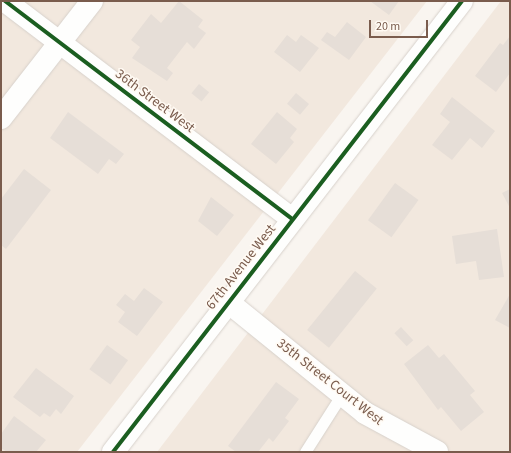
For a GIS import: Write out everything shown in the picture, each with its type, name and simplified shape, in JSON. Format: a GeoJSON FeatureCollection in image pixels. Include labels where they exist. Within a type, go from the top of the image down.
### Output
{"type":"FeatureCollection","features":[{"type":"Feature","properties":{"kind":"street","name":"36th Street West"},"geometry":{"type":"LineString","coordinates":[[5,1],[292,219]]}},
{"type":"Feature","properties":{"kind":"street"},"geometry":{"type":"LineString","coordinates":[[1,118],[92,1]]}},
{"type":"Feature","properties":{"kind":"street","name":"67th Avenue West"},"geometry":{"type":"LineString","coordinates":[[113,452],[462,1]]}},
{"type":"Feature","properties":{"kind":"street","name":"35th Street Court West"},"geometry":{"type":"LineString","coordinates":[[228,302],[365,413],[437,452]]}},
{"type":"Feature","properties":{"kind":"lane"},"geometry":{"type":"LineString","coordinates":[[305,452],[342,394]]}},
{"type":"Feature","properties":{"kind":"shaded area"},"geometry":{"type":"Polygon","coordinates":[[[1,1],[427,1],[77,452],[1,452],[1,1]]]}},
{"type":"Feature","properties":{"kind":"shaded area"},"geometry":{"type":"Polygon","coordinates":[[[501,1],[510,1],[510,452],[157,452],[501,1]]]}},
{"type":"Feature","properties":{"kind":"building"},"geometry":{"type":"Polygon","coordinates":[[[179,1],[203,20],[198,27],[206,33],[194,49],[187,42],[167,68],[173,73],[167,81],[132,58],[140,47],[131,40],[151,14],[161,23],[179,1]]]}},
{"type":"Feature","properties":{"kind":"building"},"geometry":{"type":"Polygon","coordinates":[[[370,1],[399,1],[389,15],[370,1]]]}},
{"type":"Feature","properties":{"kind":"building"},"geometry":{"type":"Polygon","coordinates":[[[347,22],[366,37],[349,60],[321,40],[327,32],[335,37],[347,22]]]}},
{"type":"Feature","properties":{"kind":"building"},"geometry":{"type":"Polygon","coordinates":[[[287,35],[296,42],[301,35],[319,48],[300,72],[274,52],[287,35]]]}},
{"type":"Feature","properties":{"kind":"building"},"geometry":{"type":"Polygon","coordinates":[[[510,36],[510,73],[496,92],[475,76],[500,43],[503,45],[510,36]]]}},
{"type":"Feature","properties":{"kind":"building"},"geometry":{"type":"Polygon","coordinates":[[[199,84],[209,92],[202,102],[191,93],[199,84]]]}},
{"type":"Feature","properties":{"kind":"building"},"geometry":{"type":"Polygon","coordinates":[[[296,93],[309,104],[300,115],[287,104],[296,93]]]}},
{"type":"Feature","properties":{"kind":"building"},"geometry":{"type":"Polygon","coordinates":[[[452,97],[495,131],[482,148],[470,138],[452,160],[432,145],[450,122],[440,114],[452,97]]]}},
{"type":"Feature","properties":{"kind":"building"},"geometry":{"type":"Polygon","coordinates":[[[68,112],[124,154],[116,164],[109,159],[98,174],[50,138],[68,112]]]}},
{"type":"Feature","properties":{"kind":"building"},"geometry":{"type":"Polygon","coordinates":[[[277,112],[297,129],[290,138],[294,142],[276,164],[251,144],[277,112]]]}},
{"type":"Feature","properties":{"kind":"building"},"geometry":{"type":"Polygon","coordinates":[[[24,169],[51,190],[6,249],[1,245],[1,199],[24,169]]]}},
{"type":"Feature","properties":{"kind":"building"},"geometry":{"type":"Polygon","coordinates":[[[395,183],[418,200],[391,237],[368,220],[395,183]]]}},
{"type":"Feature","properties":{"kind":"building"},"geometry":{"type":"Polygon","coordinates":[[[510,189],[510,208],[502,193],[510,189]]]}},
{"type":"Feature","properties":{"kind":"building"},"geometry":{"type":"Polygon","coordinates":[[[211,197],[234,215],[217,236],[198,221],[211,197]]]}},
{"type":"Feature","properties":{"kind":"building"},"geometry":{"type":"Polygon","coordinates":[[[497,229],[504,277],[479,280],[476,261],[456,264],[452,236],[497,229]]]}},
{"type":"Feature","properties":{"kind":"building"},"geometry":{"type":"Polygon","coordinates":[[[355,271],[377,289],[329,348],[307,330],[355,271]]]}},
{"type":"Feature","properties":{"kind":"building"},"geometry":{"type":"Polygon","coordinates":[[[144,288],[163,302],[137,336],[118,322],[125,312],[116,305],[125,294],[134,301],[144,288]]]}},
{"type":"Feature","properties":{"kind":"building"},"geometry":{"type":"Polygon","coordinates":[[[510,294],[510,328],[495,320],[510,294]]]}},
{"type":"Feature","properties":{"kind":"building"},"geometry":{"type":"Polygon","coordinates":[[[401,327],[413,340],[407,346],[394,333],[401,327]]]}},
{"type":"Feature","properties":{"kind":"building"},"geometry":{"type":"Polygon","coordinates":[[[107,345],[128,360],[110,385],[89,369],[107,345]]]}},
{"type":"Feature","properties":{"kind":"building"},"geometry":{"type":"Polygon","coordinates":[[[428,345],[439,358],[444,354],[475,391],[470,395],[484,412],[461,431],[441,407],[438,410],[404,364],[428,345]]]}},
{"type":"Feature","properties":{"kind":"building"},"geometry":{"type":"Polygon","coordinates":[[[36,368],[74,396],[61,414],[56,409],[50,417],[44,413],[40,417],[13,397],[36,368]]]}},
{"type":"Feature","properties":{"kind":"building"},"geometry":{"type":"Polygon","coordinates":[[[276,382],[299,399],[285,418],[289,421],[273,442],[269,438],[258,452],[236,452],[228,446],[276,382]]]}},
{"type":"Feature","properties":{"kind":"building"},"geometry":{"type":"Polygon","coordinates":[[[14,416],[46,440],[36,452],[7,452],[1,448],[1,434],[14,416]]]}},
{"type":"Feature","properties":{"kind":"cycle path"},"geometry":{"type":"LineString","coordinates":[[5,1],[292,219]]}},
{"type":"Feature","properties":{"kind":"cycle path"},"geometry":{"type":"LineString","coordinates":[[113,452],[462,1]]}}]}
